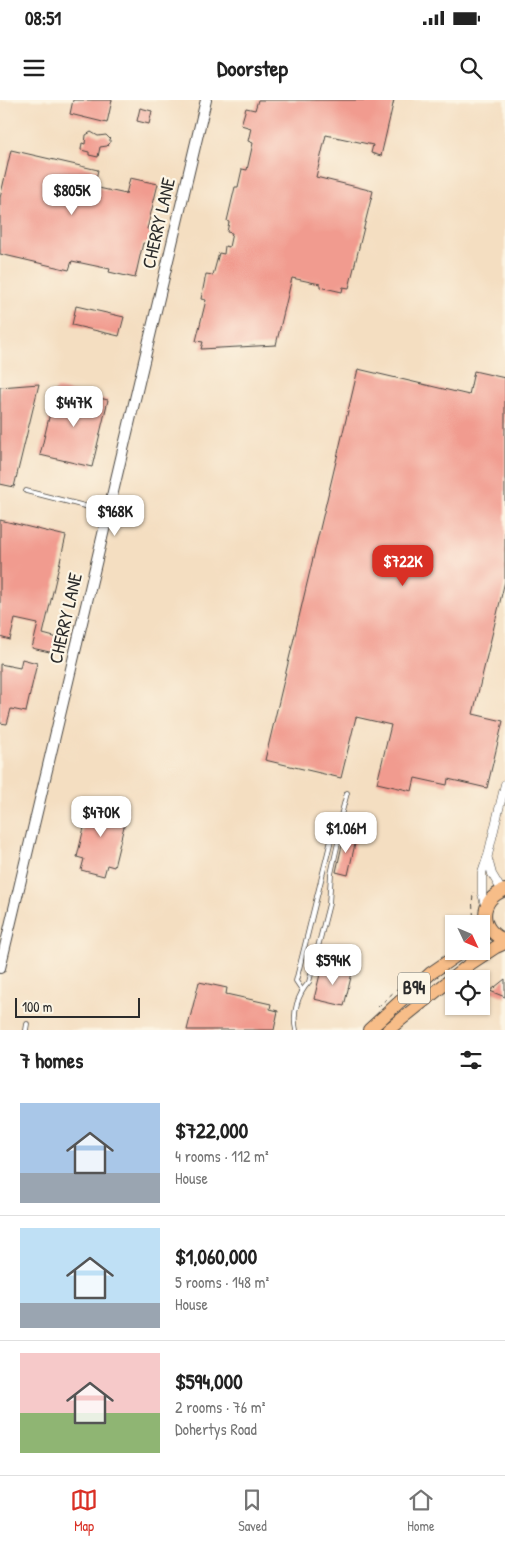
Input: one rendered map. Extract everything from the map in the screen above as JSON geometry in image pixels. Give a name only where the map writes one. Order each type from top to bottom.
[{"type":"main road","points":[[484,915],[489,900],[504,891]]},
{"type":"main road","points":[[490,932],[505,942]]},
{"type":"main road","name":"B94","points":[[388,1030],[470,964],[505,942]]},
{"type":"main road","name":"B94","points":[[369,1030],[431,973],[450,960]]},
{"type":"street","name":"CHERRY LANE","points":[[0,968],[206,100]]},
{"type":"street","points":[[486,908],[482,894],[482,873],[505,784]]},
{"type":"street","points":[[488,855],[492,874],[504,891]]},
{"type":"lane","points":[[26,491],[108,512]]},
{"type":"lane","points":[[302,990],[296,981],[334,828],[340,819],[347,793]]},
{"type":"lane","points":[[296,1030],[294,1022],[295,1011],[302,990],[309,982],[328,904],[331,874],[341,829],[340,819]]},
{"type":"lane","points":[[26,1030],[27,1024]]},
{"type":"path","points":[[474,915],[472,897],[475,890]]},
{"type":"building","points":[[73,100],[112,100],[107,123],[70,114]]},
{"type":"building","points":[[258,100],[394,100],[381,156],[371,153],[373,145],[326,135],[316,177],[373,191],[349,288],[343,287],[342,292],[320,287],[320,284],[292,278],[276,345],[201,349],[203,342],[196,341],[206,300],[201,299],[206,274],[213,275],[219,253],[224,254],[225,246],[229,247],[232,233],[227,232],[229,222],[227,221],[235,187],[238,187],[242,169],[247,170],[253,143],[248,141],[251,128],[241,125],[246,108],[255,110]]},
{"type":"building","points":[[140,108],[152,111],[149,124],[137,121]]},
{"type":"building","points":[[91,132],[98,136],[106,135],[110,139],[110,143],[107,146],[100,147],[98,157],[89,155],[89,152],[81,150],[82,143],[85,144],[86,135]]},
{"type":"building","points":[[11,150],[98,170],[94,187],[126,194],[130,178],[158,184],[147,229],[154,231],[151,244],[143,243],[135,278],[109,272],[110,269],[72,261],[69,270],[0,254],[0,198]]},
{"type":"building","points":[[76,306],[124,317],[119,336],[72,325]]},
{"type":"building","points":[[358,369],[469,395],[474,371],[505,378],[505,581],[473,714],[503,721],[487,788],[448,779],[447,785],[415,778],[412,791],[377,783],[391,725],[356,717],[341,778],[265,760]]},
{"type":"building","points":[[39,384],[14,487],[0,484],[0,387]]},
{"type":"building","points":[[56,388],[108,400],[92,467],[40,455]]},
{"type":"building","points":[[0,520],[66,536],[43,634],[58,638],[54,653],[32,648],[38,624],[15,619],[10,640],[0,637]]},
{"type":"building","points":[[22,659],[37,663],[26,712],[11,709],[7,724],[0,723],[0,664],[20,668]]},
{"type":"building","points":[[90,802],[128,810],[114,867],[107,865],[104,876],[81,870],[84,859],[77,857]]},
{"type":"building","points":[[345,832],[357,835],[348,875],[336,872]]},
{"type":"building","points":[[322,966],[352,973],[344,1006],[314,999]]},
{"type":"building","points":[[505,979],[505,997],[490,991]]},
{"type":"building","points":[[199,982],[227,988],[226,994],[271,1004],[270,1009],[278,1011],[274,1030],[187,1030]]}]
